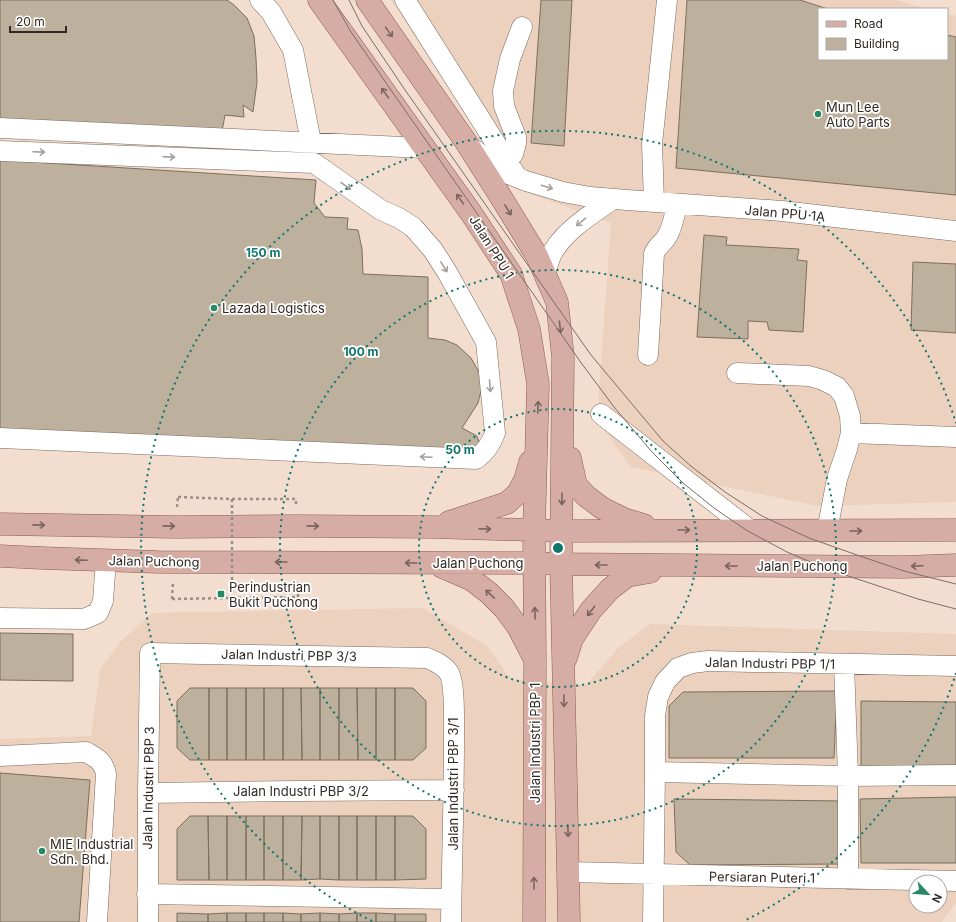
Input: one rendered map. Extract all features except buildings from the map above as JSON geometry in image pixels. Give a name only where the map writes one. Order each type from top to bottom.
[{"type":"main road","name":"Jalan PPU 1","points":[[319,0],[471,213],[512,274],[529,329],[538,384],[534,563]]},
{"type":"main road","points":[[367,0],[466,142],[538,256],[557,302],[563,356],[561,564],[569,922]]},
{"type":"main road","points":[[563,426],[576,486],[602,508],[624,519],[663,530]]},
{"type":"main road","points":[[433,527],[507,503],[518,493],[525,480],[537,438]]},
{"type":"main road","points":[[0,524],[433,527],[561,531],[956,530]]},
{"type":"main road","name":"Jalan Puchong","points":[[0,556],[166,562],[534,563],[904,567],[956,565]]},
{"type":"main road","points":[[434,563],[472,580],[490,593],[504,608],[518,627],[535,661]]},
{"type":"main road","name":"Jalan Industri PBP 1","points":[[534,563],[534,922]]},
{"type":"main road","points":[[563,667],[572,639],[591,610],[610,589],[627,576],[685,565]]},
{"type":"street","points":[[260,0],[271,12],[293,50],[311,142]]},
{"type":"street","points":[[405,0],[512,169]]},
{"type":"street","points":[[654,202],[652,144],[667,0]]},
{"type":"street","points":[[512,169],[516,137],[504,106],[503,91],[510,59],[522,27]]},
{"type":"street","points":[[0,128],[424,148]]},
{"type":"street","name":"Jalan PPU 1A","points":[[466,142],[496,169],[512,169],[563,192],[590,197],[782,211],[956,231]]},
{"type":"street","points":[[0,151],[314,163],[381,210],[399,218],[413,227],[433,250],[486,342],[495,432],[492,442],[484,453],[476,459],[0,438]]},
{"type":"street","points":[[545,272],[554,250],[568,232],[613,199]]},
{"type":"street","points":[[648,355],[654,254],[656,248],[666,239],[669,233],[677,204]]},
{"type":"street","points":[[737,372],[809,376],[823,380],[837,387],[844,396],[850,416],[851,433],[837,479],[827,531]]},
{"type":"street","points":[[601,414],[750,530]]},
{"type":"street","points":[[851,433],[956,437]]},
{"type":"street","points":[[0,618],[84,619],[98,613],[103,601],[106,560]]},
{"type":"street","name":"Jalan Industri PBP 3/3","points":[[150,653],[427,658]]},
{"type":"street","name":"Jalan Industri PBP 3","points":[[148,922],[150,653]]},
{"type":"street","name":"Jalan Industri PBP 3/1","points":[[427,658],[442,665],[450,674],[453,689],[454,790],[451,922]]},
{"type":"street","name":"Jalan Industri PBP 1/1","points":[[653,922],[655,716],[658,697],[665,682],[678,668],[692,662],[708,661],[956,666]]},
{"type":"street","points":[[844,664],[848,776],[848,879]]},
{"type":"street","points":[[0,756],[86,752],[104,765],[106,774],[97,922]]},
{"type":"street","points":[[655,772],[848,776],[956,775]]},
{"type":"street","name":"Jalan Industri PBP 3/2","points":[[148,793],[305,790],[454,790]]},
{"type":"street","name":"Persiaran Puteri 1","points":[[568,872],[956,881]]},
{"type":"street","points":[[148,894],[451,899]]},
{"type":"path","points":[[178,497],[296,499]]},
{"type":"path","points":[[232,499],[232,598]]},
{"type":"path","points":[[172,599],[298,598]]},
{"type":"shaded area","points":[[391,0],[895,0],[925,8],[818,8],[818,60],[948,60],[948,14],[956,16],[956,502],[818,506],[631,467],[597,420],[611,223],[514,188]]},
{"type":"shaded area","points":[[423,608],[487,646],[511,679],[586,685],[618,648],[650,624],[956,634],[956,903],[948,914],[948,874],[908,874],[908,914],[948,914],[942,922],[0,922],[0,739],[91,736],[100,669],[121,641],[152,613]]},
{"type":"tram line","points":[[333,0],[351,32],[582,364],[614,407],[652,452],[683,483],[714,508],[746,530],[787,552],[830,570],[918,599],[956,609]]},
{"type":"tram line","points":[[349,0],[362,26],[403,87],[591,355],[663,441],[692,467],[725,492],[762,516],[809,538],[857,555],[904,571],[956,584]]},
{"type":"place","name":"Mun Lee Auto Parts","points":[[818,114]]},
{"type":"place","name":"Lazada Logistics","points":[[214,308]]},
{"type":"place","name":"Perindustrian Bukit Puchong","points":[[221,594]]},
{"type":"place","name":"MIE Industrial Sdn. Bhd.","points":[[42,851]]}]
